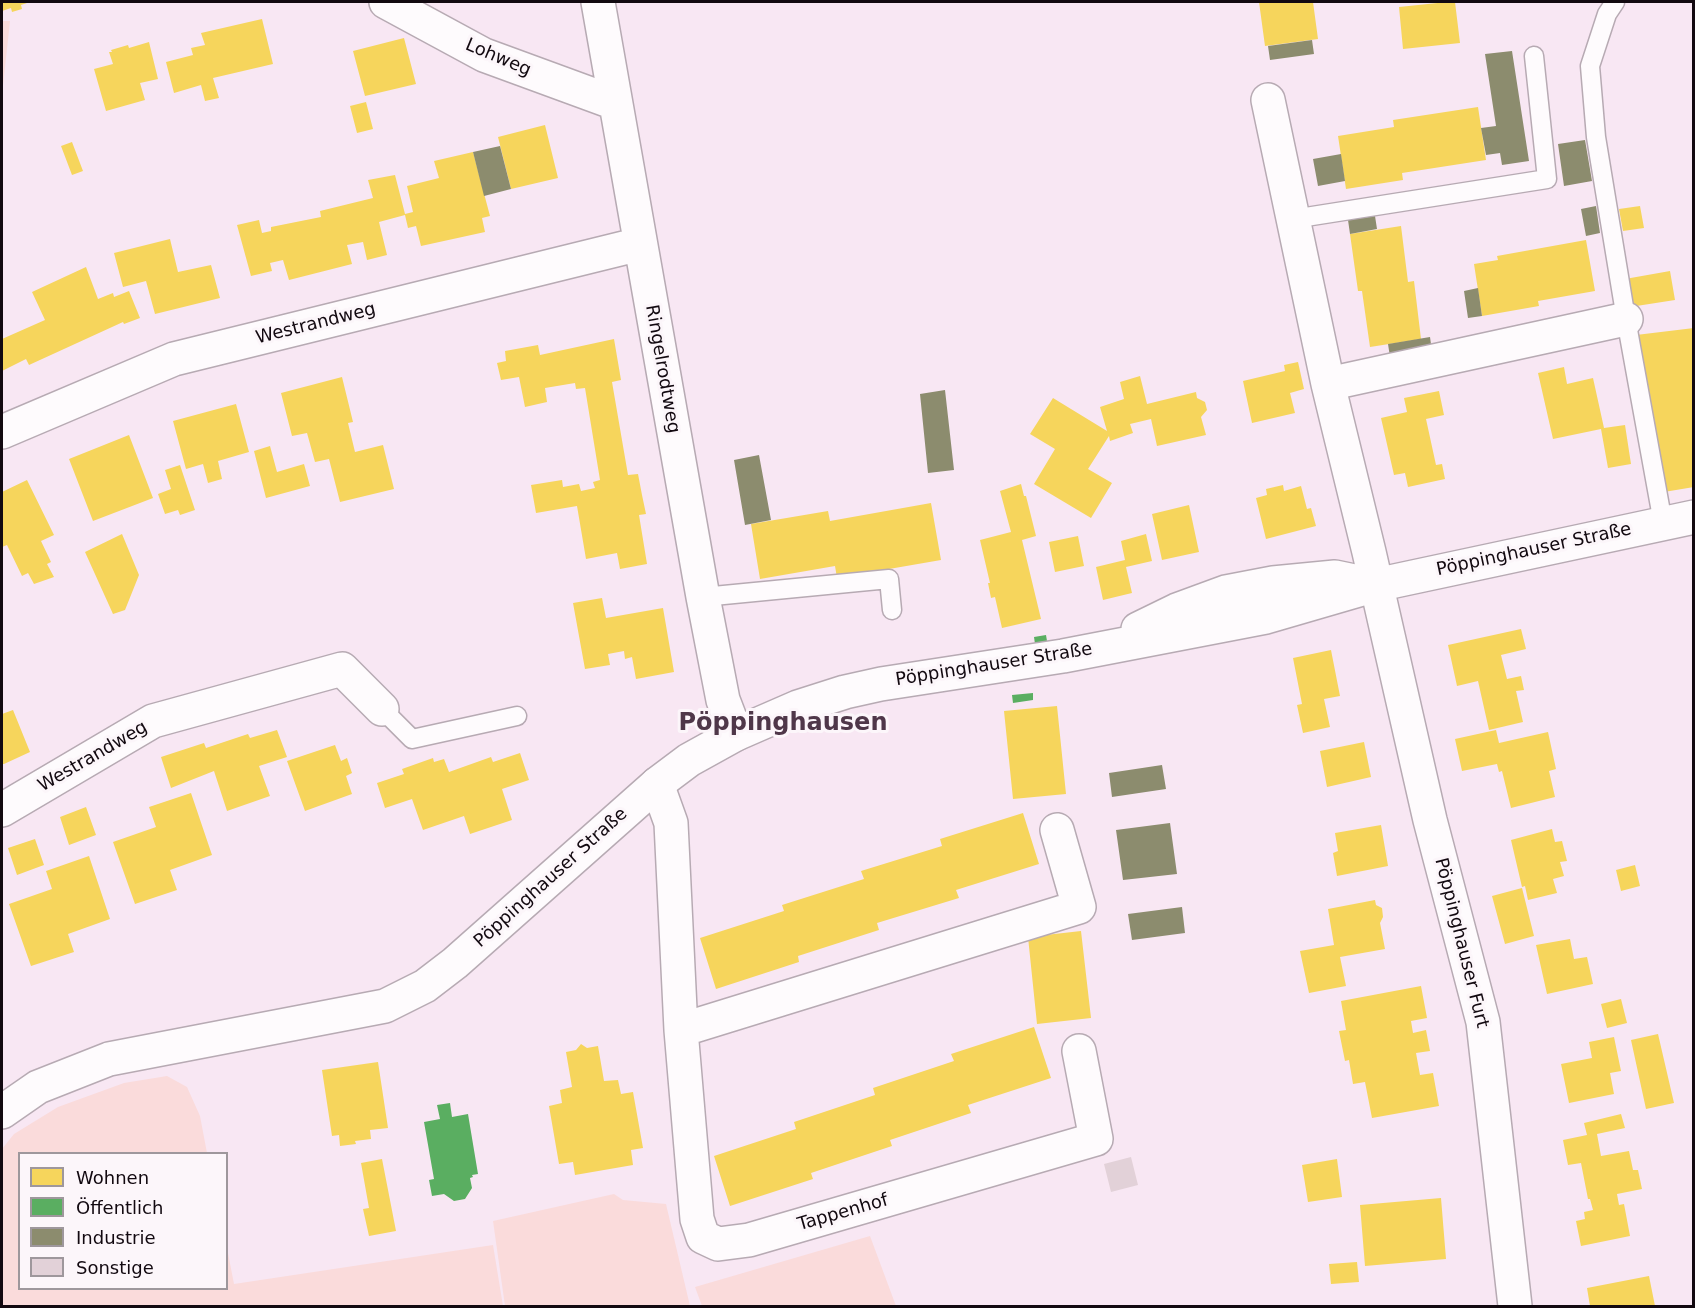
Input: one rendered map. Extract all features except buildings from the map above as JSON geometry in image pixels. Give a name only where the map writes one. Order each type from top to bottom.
[{"type":"street","name":"Lohweg","points":[[386,2],[484,55],[615,103]]},
{"type":"street","name":"Ringelrodtweg","points":[[598,2],[703,597],[723,700],[736,734]]},
{"type":"street","points":[[1268,100],[1328,384],[1376,585]]},
{"type":"street","name":"Westrandweg","points":[[2,432],[174,359],[640,244]]},
{"type":"street","points":[[1328,384],[1626,319]]},
{"type":"street","name":"Pöppinghauser Straße","points":[[2,1112],[38,1087],[109,1059],[385,1006],[424,986],[455,963],[657,784],[689,760],[736,734],[798,707],[845,692],[881,684],[1063,656],[1266,617],[1376,585],[1678,520]]},
{"type":"street","name":"Pöppinghauser Furt","points":[[1376,585],[1430,820],[1483,1022],[1515,1306]]},
{"type":"street","name":"Westrandweg","points":[[2,810],[153,721],[342,669],[382,709]]},
{"type":"street","name":"Tappenhof","points":[[657,784],[671,823],[681,1030],[697,1219],[704,1237],[718,1244],[749,1240],[1096,1139],[1079,1051]]},
{"type":"street","points":[[681,1030],[1080,907],[1057,830]]},
{"type":"lane","points":[[1615,2],[1607,14],[1590,66],[1596,137],[1626,319],[1678,520]]},
{"type":"lane","points":[[1293,219],[1547,179],[1534,56]]},
{"type":"lane","points":[[703,597],[889,579],[892,610]]},
{"type":"lane","points":[[382,709],[412,739],[517,716]]},
{"type":"shaded area","points":[[2,21],[10,21],[2,95]]},
{"type":"shaded area","points":[[167,1076],[187,1087],[200,1116],[207,1152],[18,1152],[18,1290],[228,1290],[228,1253],[234,1284],[493,1245],[503,1306],[2,1306],[2,1149],[14,1134],[58,1107],[124,1083]]},
{"type":"shaded area","points":[[614,1194],[623,1200],[666,1204],[690,1306],[505,1306],[493,1221]]},
{"type":"shaded area","points":[[870,1236],[896,1306],[702,1306],[695,1287]]},
{"type":"district","name":"Pöppinghausen","points":[[783,724]]}]
